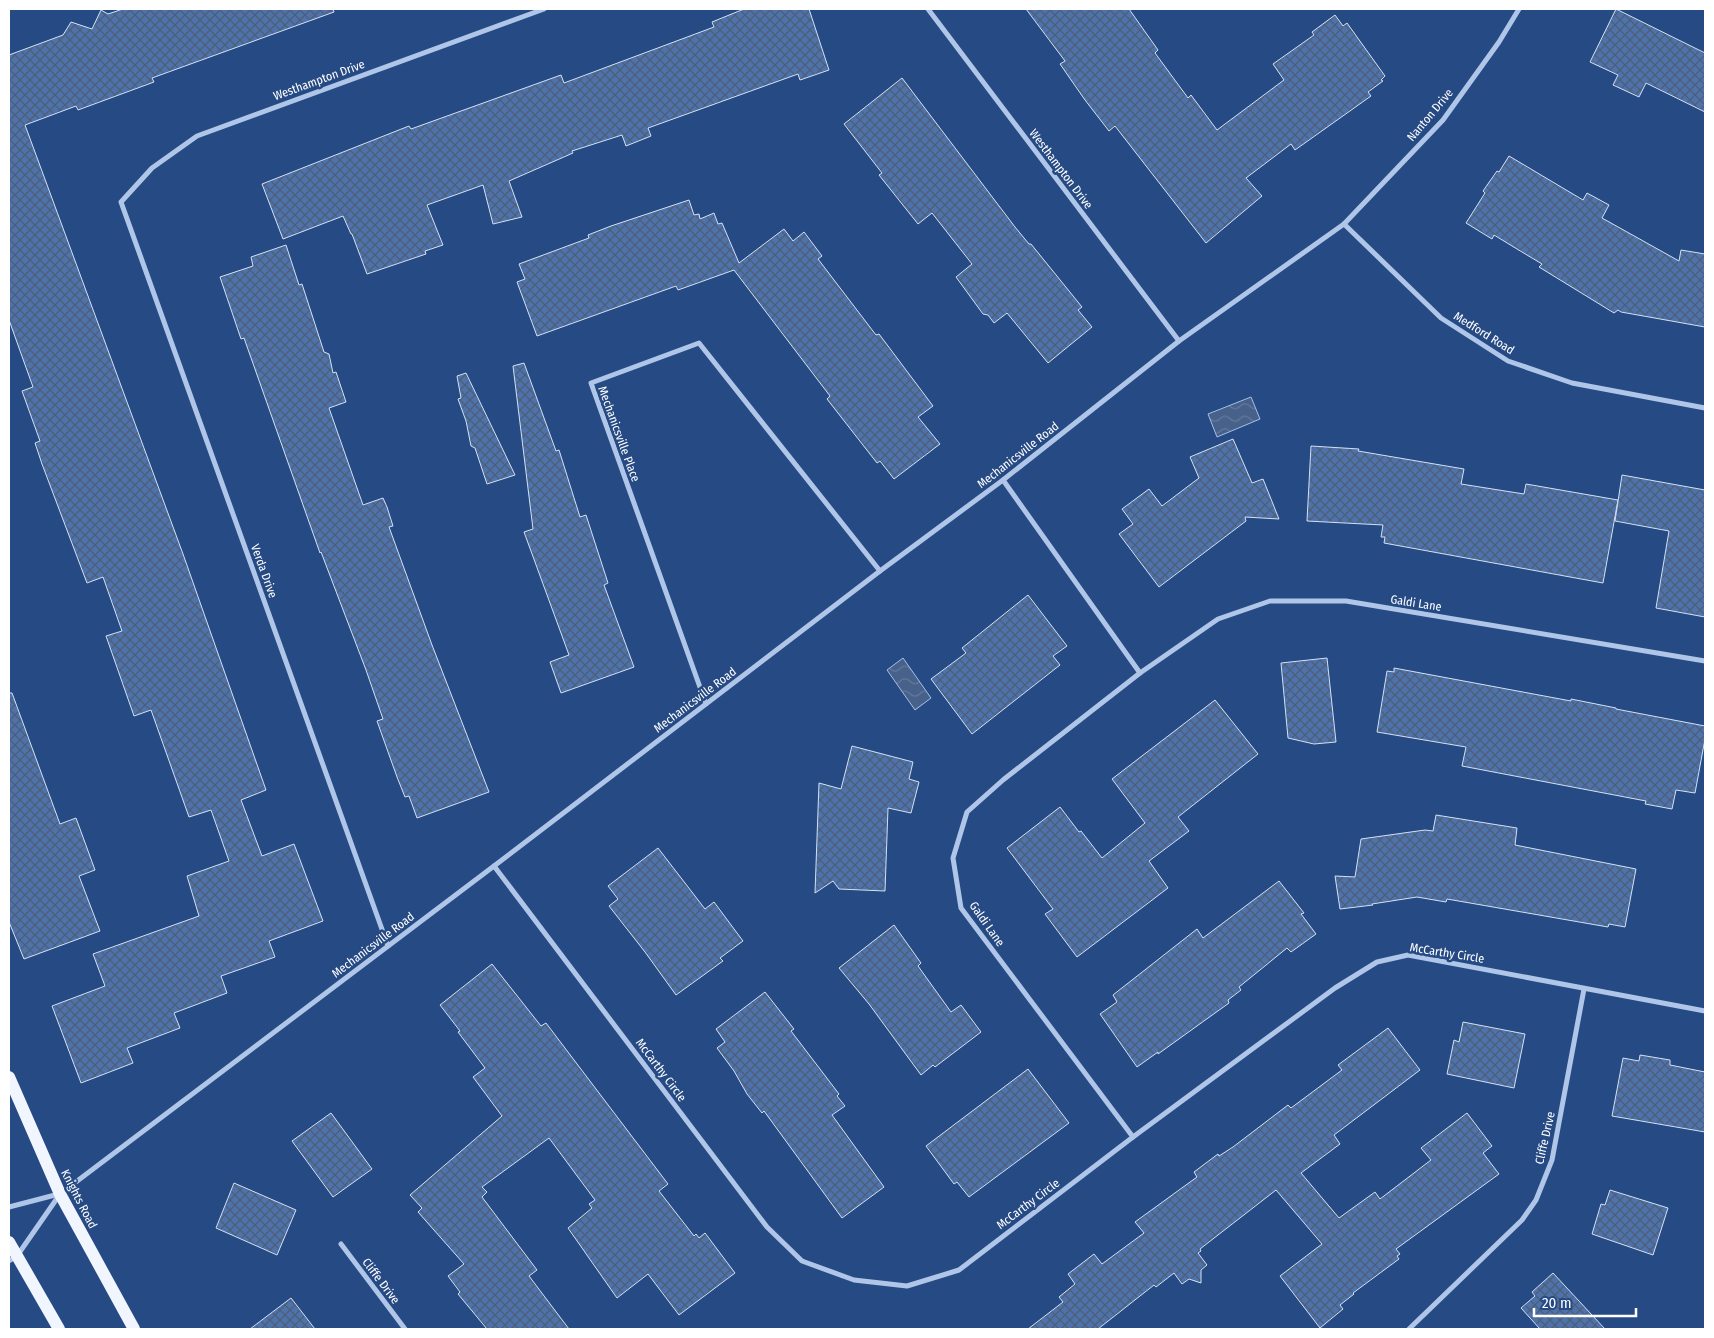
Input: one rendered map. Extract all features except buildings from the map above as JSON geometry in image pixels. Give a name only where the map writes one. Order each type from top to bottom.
[{"type":"main road","name":"Knights Road","points":[[9,1077],[60,1194],[134,1329]]},
{"type":"main road","points":[[9,1242],[13,1258],[59,1329]]},
{"type":"street","name":"Westhampton Drive","points":[[121,202],[152,168],[196,136],[544,9]]},
{"type":"street","name":"Westhampton Drive","points":[[928,9],[1179,342]]},
{"type":"street","name":"Nanton Drive","points":[[1344,224],[1443,120],[1499,42],[1519,9]]},
{"type":"street","name":"Verda Drive","points":[[121,202],[388,946]]},
{"type":"street","name":"Mechanicsville Road","points":[[60,1194],[1002,480],[1179,342],[1344,224]]},
{"type":"street","name":"Medford Road","points":[[1344,224],[1441,318],[1508,361],[1572,383],[1705,408]]},
{"type":"street","name":"Mechanicsville Place","points":[[706,704],[591,383],[699,344],[880,571]]},
{"type":"street","points":[[1002,480],[1140,673]]},
{"type":"street","name":"Galdi Lane","points":[[1133,1137],[961,908],[954,858],[968,812],[1003,780],[1140,673],[1218,618],[1270,601],[1346,601],[1705,661]]},
{"type":"street","name":"McCarthy Circle","points":[[494,866],[767,1227],[802,1261],[854,1280],[906,1286],[959,1270],[1133,1137],[1335,988],[1377,962],[1408,955],[1584,990],[1705,1011]]},
{"type":"street","name":"Cliffe Drive","points":[[1409,1329],[1522,1220],[1536,1200],[1552,1160],[1584,990]]},
{"type":"street","points":[[9,1207],[60,1194]]},
{"type":"street","points":[[13,1258],[60,1194]]},
{"type":"street","name":"Cliffe Drive","points":[[341,1244],[405,1329]]},
{"type":"water","points":[[1251,397],[1260,419],[1217,437],[1208,414]]},
{"type":"water","points":[[903,658],[931,698],[915,710],[887,670]]}]
